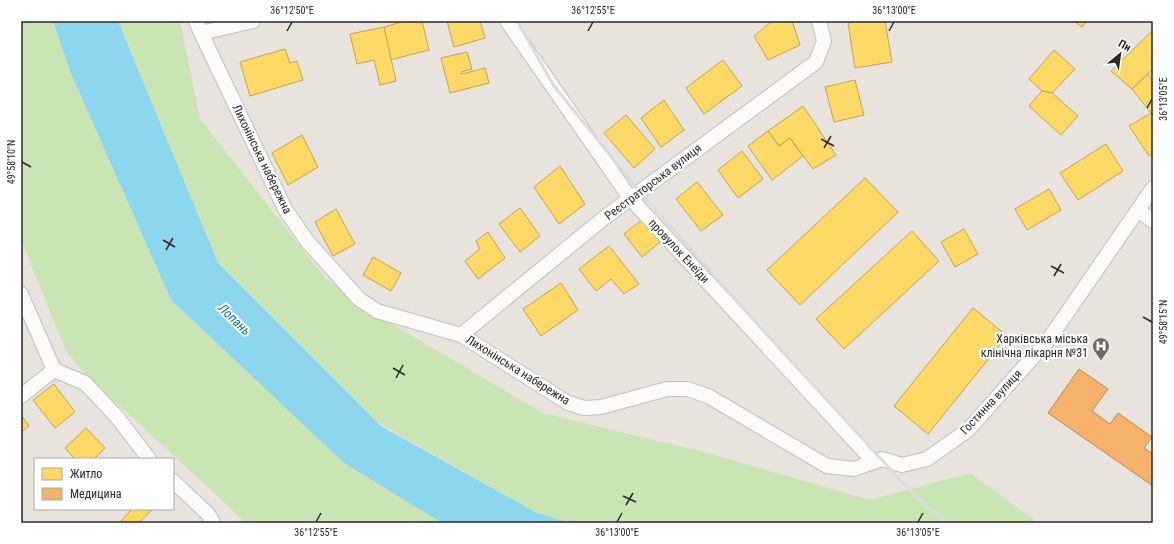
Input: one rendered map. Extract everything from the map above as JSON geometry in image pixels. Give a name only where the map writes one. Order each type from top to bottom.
[{"type":"street","points":[[199,27],[253,21]]},
{"type":"street","name":"провулок Енеїди","points":[[507,21],[630,198],[870,464]]},
{"type":"street","name":"Реєстраторська вулиця","points":[[461,335],[630,198],[816,62],[824,41],[819,21]]},
{"type":"street","name":"Лихонінська набережна","points":[[199,27],[285,209],[307,241],[359,299],[377,311],[461,335],[568,402],[584,408],[601,407],[667,389],[687,389],[708,396],[827,466],[854,469],[870,464]]},
{"type":"street","name":"Гостинна вулиця","points":[[870,464],[882,459],[902,465],[927,459],[968,430],[1049,339],[1153,188]]},
{"type":"street","points":[[1138,210],[1153,221]]},
{"type":"street","points":[[21,294],[54,370],[85,383],[117,417],[149,458]]},
{"type":"street","points":[[21,396],[54,370]]},
{"type":"street","points":[[174,482],[208,514],[213,523]]},
{"type":"green space","points":[[21,21],[54,21],[79,91],[171,300],[344,463],[442,523],[245,523],[87,376],[66,351],[21,240]]},
{"type":"green space","points":[[118,21],[180,21],[200,119],[326,279],[397,327],[543,413],[708,453],[870,500],[970,473],[1038,523],[571,523],[537,513],[378,423],[218,264]]},
{"type":"water","name":"Лопань","points":[[53,21],[118,21],[218,263],[381,426],[537,513],[571,523],[442,523],[344,463],[171,300],[70,71]]},
{"type":"building: Житло","points":[[405,21],[422,21],[429,50],[390,60],[384,27]]},
{"type":"building: Житло","points":[[447,21],[480,21],[485,38],[454,47]]},
{"type":"building: Житло","points":[[772,21],[792,21],[800,45],[768,60],[754,36]]},
{"type":"building: Житло","points":[[858,21],[885,21],[892,62],[855,68],[848,23]]},
{"type":"building: Житло","points":[[1074,21],[1087,21],[1082,27]]},
{"type":"building: Житло","points":[[384,27],[396,81],[380,85],[374,60],[357,64],[350,34]]},
{"type":"building: Житло","points":[[1153,30],[1153,69],[1132,89],[1111,71]]},
{"type":"building: Житло","points":[[285,49],[290,63],[297,61],[303,80],[250,96],[240,62]]},
{"type":"building: Житло","points":[[1054,50],[1075,69],[1052,93],[1042,91],[1029,79]]},
{"type":"building: Житло","points":[[467,52],[472,69],[461,72],[462,74],[485,68],[489,83],[450,93],[441,58]]},
{"type":"building: Житло","points":[[723,60],[742,86],[704,114],[686,88]]},
{"type":"building: Житло","points":[[1148,74],[1153,81],[1153,153],[1149,156],[1129,126],[1151,113],[1132,89]]},
{"type":"building: Житло","points":[[855,80],[864,115],[834,122],[825,87]]},
{"type":"building: Житло","points":[[1042,91],[1052,93],[1078,116],[1061,135],[1029,106]]},
{"type":"building: Житло","points":[[664,100],[684,130],[661,147],[641,118]]},
{"type":"building: Житло","points":[[803,106],[836,155],[813,169],[790,138],[779,146],[768,131]]},
{"type":"building: Житло","points":[[626,115],[655,149],[634,168],[604,133]]},
{"type":"building: Житло","points":[[768,131],[779,146],[790,138],[803,156],[772,180],[748,146]]},
{"type":"building: Житло","points":[[302,135],[318,167],[288,185],[272,153]]},
{"type":"building: Житло","points":[[1106,144],[1123,171],[1078,200],[1060,173]]},
{"type":"building: Житло","points":[[742,151],[763,179],[738,198],[718,170]]},
{"type":"building: Житло","points":[[560,166],[585,204],[559,224],[534,187]]},
{"type":"building: Житло","points":[[865,178],[898,212],[800,305],[767,270]]},
{"type":"building: Житло","points":[[697,182],[723,215],[701,231],[676,199]]},
{"type":"building: Житло","points":[[1049,189],[1061,210],[1027,230],[1015,209]]},
{"type":"building: Житло","points":[[520,208],[540,236],[520,252],[499,224]]},
{"type":"building: Житло","points":[[336,209],[355,244],[333,256],[315,222]]},
{"type":"building: Житло","points":[[643,219],[660,242],[642,257],[624,234]]},
{"type":"building: Житло","points":[[964,229],[978,254],[955,267],[941,242]]},
{"type":"building: Житло","points":[[912,231],[939,261],[844,349],[816,319]]},
{"type":"building: Житло","points":[[488,232],[505,258],[478,279],[465,261],[480,249],[476,241]]},
{"type":"building: Житло","points":[[609,246],[639,284],[624,294],[611,279],[596,291],[579,269]]},
{"type":"building: Житло","points":[[373,257],[401,273],[391,291],[363,275]]},
{"type":"building: Житло","points":[[561,283],[578,310],[541,336],[523,309]]},
{"type":"building: Житло","points":[[973,308],[1007,336],[928,434],[894,406]]},
{"type":"building: Житло","points":[[54,384],[75,412],[55,428],[33,400]]},
{"type":"building: Житло","points":[[21,415],[29,426],[21,432]]},
{"type":"building: Житло","points":[[86,428],[105,448],[95,458],[74,458],[65,448]]},
{"type":"building: Житло","points":[[129,510],[152,510],[138,523],[123,523],[121,521],[130,511]]},
{"type":"building: Медицина","points":[[1079,369],[1108,389],[1092,411],[1110,424],[1118,413],[1152,437],[1144,448],[1153,454],[1153,486],[1048,413]]},
{"type":"railway","points":[[517,21],[554,86],[639,191],[770,338],[904,484],[928,508],[947,523]]},
{"type":"place","name":"Харківська міська клінічна лікарня №31","points":[[1101,361]]}]
